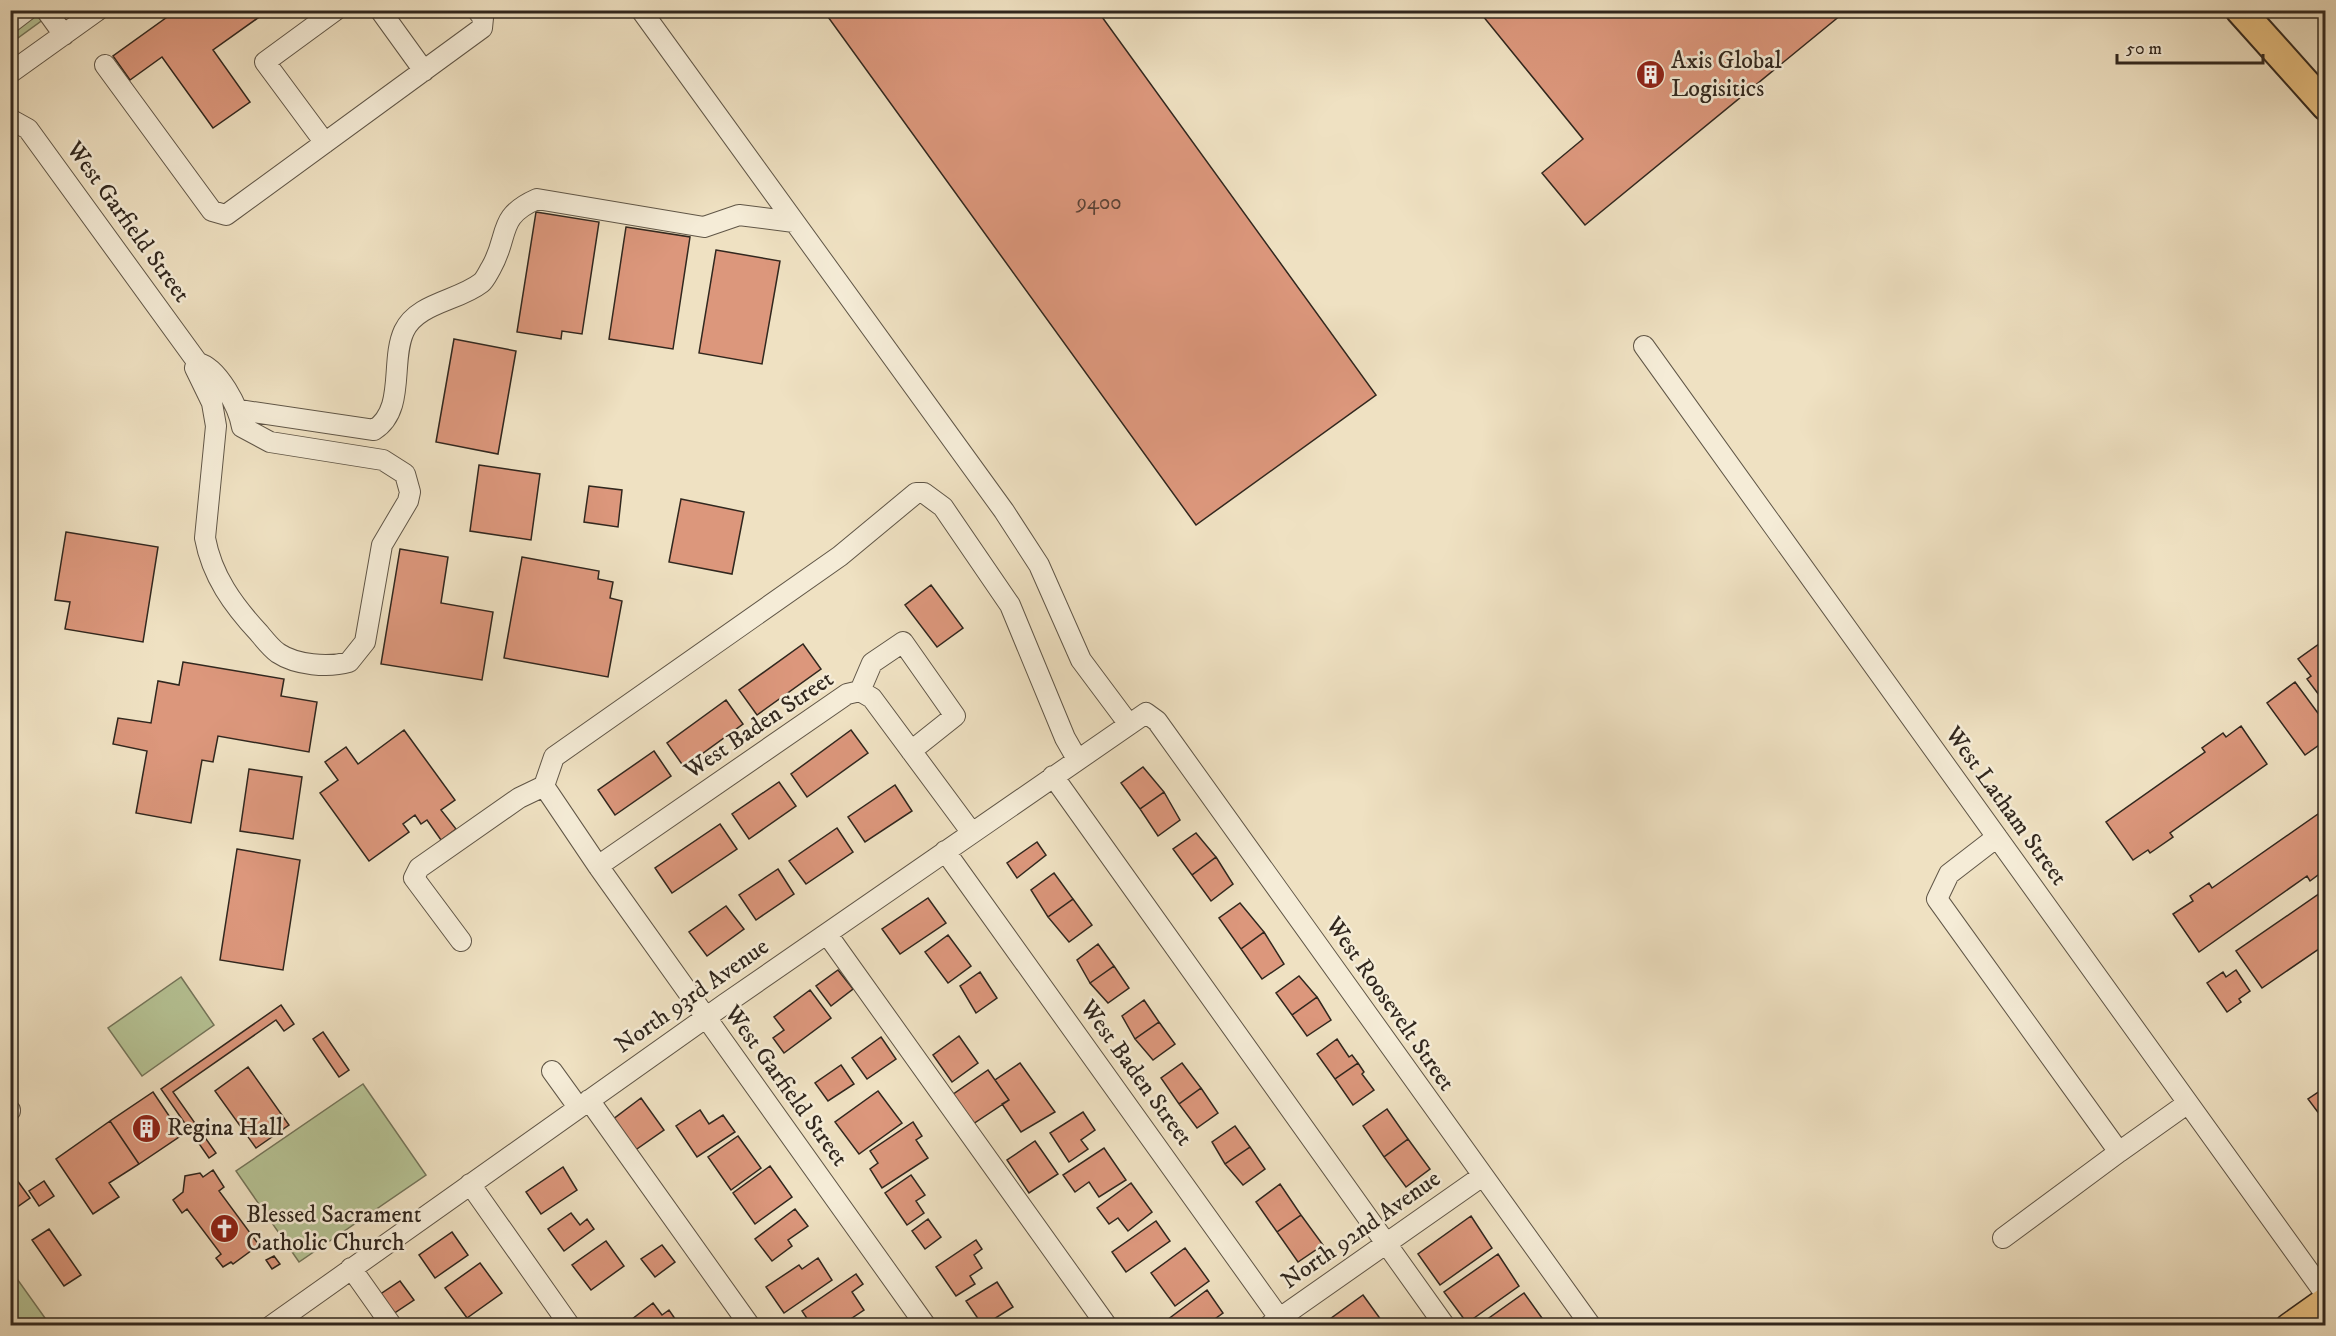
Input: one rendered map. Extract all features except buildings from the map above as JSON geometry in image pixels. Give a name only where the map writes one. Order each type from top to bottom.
[{"type":"highway","points":[[2240,10],[2325,106]]},
{"type":"main road","points":[[2288,1326],[2325,1297]]},
{"type":"street","points":[[10,23],[27,10]]},
{"type":"street","points":[[46,10],[64,35]]},
{"type":"street","points":[[10,73],[98,10]]},
{"type":"street","points":[[325,143],[265,62],[336,10]]},
{"type":"street","points":[[380,10],[424,71]]},
{"type":"street","points":[[105,65],[212,211],[226,215],[482,28],[483,18],[477,10]]},
{"type":"street","points":[[641,10],[1004,511],[1039,566],[1081,660],[1128,723]]},
{"type":"street","name":"West Garfield Street","points":[[10,119],[28,129],[198,363]]},
{"type":"street","points":[[239,410],[374,430],[385,423],[392,407],[404,332],[417,314],[482,282],[495,260],[508,219],[522,206],[537,199],[704,227],[739,215],[794,222]]},
{"type":"street","name":"West Latham Street","points":[[1644,346],[2325,1297]]},
{"type":"street","points":[[198,363],[204,364],[225,388],[239,410],[242,427],[270,442],[383,460],[405,474],[410,492],[408,501],[382,545],[365,642],[349,662],[326,666],[293,659],[277,652],[237,609],[225,592],[208,555],[205,538],[216,426],[212,403],[195,368],[198,363]]},
{"type":"street","points":[[461,941],[414,878],[418,868],[519,798],[544,786],[554,757],[840,556],[916,493],[924,493],[943,507],[1010,605],[1065,738],[1077,759]]},
{"type":"street","points":[[860,692],[872,663],[903,642],[955,716],[911,751]]},
{"type":"street","name":"West Baden Street","points":[[598,866],[847,694],[860,692],[872,698],[972,833]]},
{"type":"street","name":"North 93rd Avenue","points":[[271,1326],[705,1017],[1128,723],[1146,713]]},
{"type":"street","name":"West Roosevelt Street","points":[[1146,713],[1157,721],[1481,1177],[1591,1326]]},
{"type":"street","points":[[1053,776],[1445,1326]]},
{"type":"street","name":"West Garfield Street","points":[[544,786],[598,866],[926,1326]]},
{"type":"street","points":[[1996,837],[1949,874],[1937,899],[2119,1152]]},
{"type":"street","name":"West Baden Street","points":[[945,851],[1278,1323]]},
{"type":"street","points":[[826,933],[1107,1326]]},
{"type":"street","points":[[552,1071],[584,1103],[750,1326]]},
{"type":"street","points":[[2003,1238],[2188,1103]]},
{"type":"street","name":"North 92nd Avenue","points":[[1278,1323],[1386,1243],[1481,1177]]},
{"type":"street","points":[[470,1184],[570,1326]]},
{"type":"street","points":[[351,1268],[392,1326]]},
{"type":"green space","points":[[11,11],[55,11],[11,43]]},
{"type":"green space","points":[[181,977],[214,1025],[142,1076],[108,1028]]},
{"type":"green space","points":[[363,1084],[426,1175],[299,1262],[236,1171]]},
{"type":"green space","points":[[10,1269],[50,1325],[11,1325]]},
{"type":"place","name":"Axis Global Logisitics","points":[[1650,75]]},
{"type":"place","name":"Regina Hall","points":[[146,1128]]},
{"type":"place","name":"Blessed Sacrament Catholic Church","points":[[225,1229]]}]
